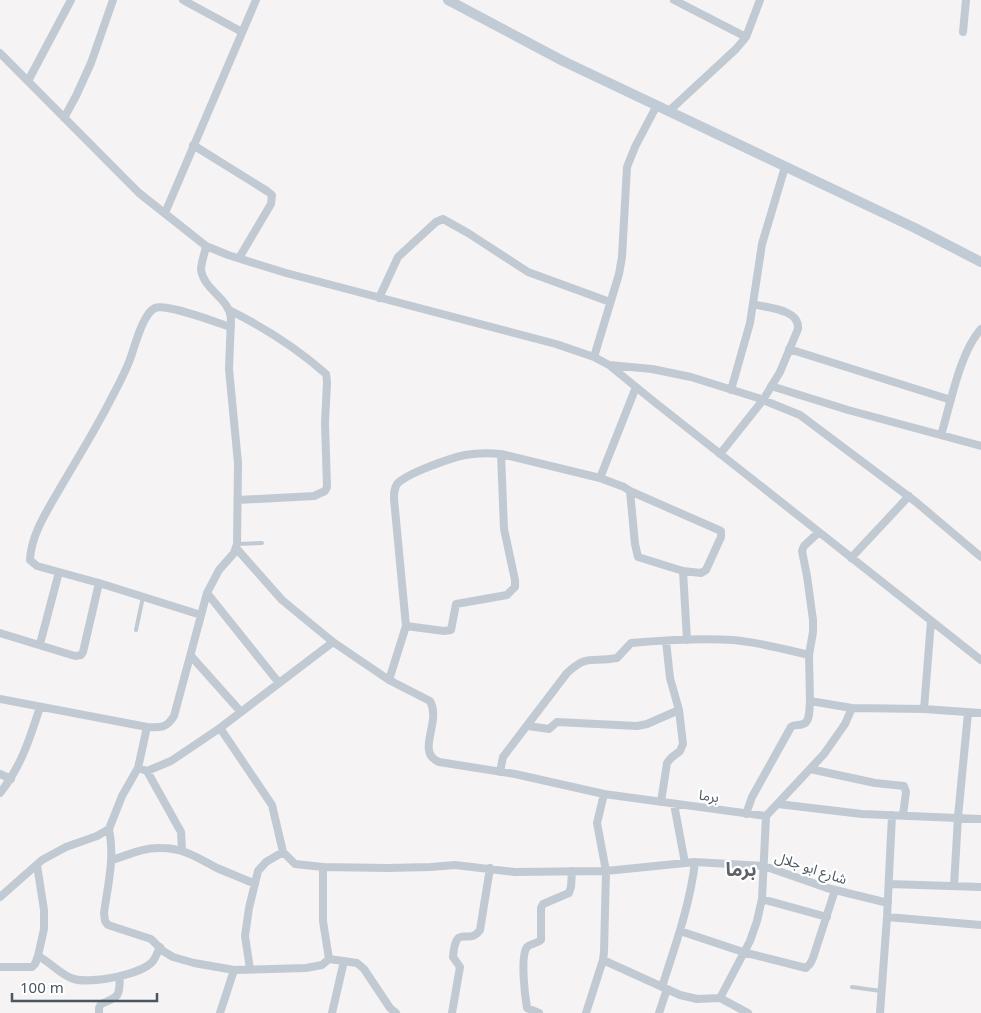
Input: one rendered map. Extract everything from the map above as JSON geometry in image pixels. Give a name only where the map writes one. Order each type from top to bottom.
[{"type":"main road","points":[[448,0],[563,61],[915,228],[981,262]]},
{"type":"street","points":[[28,81],[71,0]]},
{"type":"street","points":[[64,118],[91,63],[113,0]]},
{"type":"street","points":[[183,0],[242,32]]},
{"type":"street","points":[[164,213],[256,0]]},
{"type":"street","points":[[674,0],[746,37]]},
{"type":"street","points":[[669,111],[721,65],[746,37],[760,0]]},
{"type":"street","points":[[964,32],[966,0]]},
{"type":"street","points":[[0,53],[139,193],[206,246],[239,258],[379,298],[556,344],[594,357],[609,365],[981,660]]},
{"type":"street","points":[[594,357],[619,274],[622,257],[627,167],[635,147],[657,105]]},
{"type":"street","points":[[193,145],[272,195],[271,204],[239,258]]},
{"type":"street","points":[[731,390],[750,323],[762,244],[785,167]]},
{"type":"street","points":[[379,298],[398,257],[436,222],[443,219],[528,272],[610,302]]},
{"type":"street","points":[[206,246],[202,265],[203,275],[210,288],[231,311],[298,353],[326,374],[328,382],[325,422],[327,487],[325,491],[314,496],[238,500]]},
{"type":"street","points":[[720,454],[763,400],[780,372],[798,329],[796,318],[789,313],[753,304]]},
{"type":"street","points":[[201,615],[37,566],[30,560],[30,552],[36,533],[112,398],[128,364],[147,315],[151,310],[157,307],[172,308],[231,328]]},
{"type":"street","points":[[0,699],[147,728],[165,727],[171,723],[177,708],[207,593],[213,580],[234,553],[236,546],[238,463],[229,369],[231,311]]},
{"type":"street","points":[[941,435],[964,358],[981,328]]},
{"type":"street","points":[[790,350],[951,400]]},
{"type":"street","points":[[609,365],[652,369],[691,377],[763,400],[800,415],[908,496],[981,557]]},
{"type":"street","points":[[771,386],[981,446]]},
{"type":"street","points":[[600,478],[636,388]]},
{"type":"street","points":[[236,546],[282,600],[333,642],[388,680],[406,626],[394,499],[396,486],[399,482],[426,468],[465,455],[484,453],[501,454],[600,478],[717,528],[721,532],[721,537],[706,570],[701,573],[683,571],[638,557],[630,491]]},
{"type":"street","points":[[406,626],[448,631],[452,627],[456,604],[507,595],[515,588],[504,529],[501,454]]},
{"type":"street","points":[[851,558],[908,496]]},
{"type":"street","points":[[746,814],[752,797],[791,726],[802,724],[808,718],[810,701],[809,655],[813,620],[802,551],[804,546],[819,532]]},
{"type":"street","points":[[683,571],[687,640]]},
{"type":"street","points":[[40,644],[59,572]]},
{"type":"street","points":[[0,633],[75,656],[81,655],[99,583]]},
{"type":"street","points":[[207,593],[279,684]]},
{"type":"street","points":[[924,709],[931,621]]},
{"type":"street","points":[[500,772],[503,757],[567,673],[581,662],[617,658],[631,643],[733,640],[768,645],[809,655]]},
{"type":"street","points":[[661,802],[667,763],[683,746],[680,710],[670,678],[666,641]]},
{"type":"street","points":[[138,768],[147,771],[172,761],[220,728],[333,642]]},
{"type":"street","points":[[191,656],[241,712]]},
{"type":"street","name":"برما","points":[[388,680],[427,699],[432,706],[433,714],[428,751],[430,757],[439,762],[500,772],[604,794],[766,816]]},
{"type":"street","points":[[810,701],[852,708],[924,709],[981,713]]},
{"type":"street","points":[[0,793],[11,779],[26,752],[40,707]]},
{"type":"street","points":[[720,998],[750,941],[762,899],[766,816],[824,754],[845,724],[852,708]]},
{"type":"street","points":[[528,726],[549,729],[557,722],[637,726],[647,724],[680,710]]},
{"type":"street","points":[[954,886],[958,817],[968,713]]},
{"type":"street","points":[[147,728],[138,768],[122,796],[110,829],[113,846],[104,912],[105,921],[115,928],[151,939],[167,954],[187,961],[234,970],[306,968],[322,965],[329,959],[357,963],[364,969],[390,1008],[396,1013]]},
{"type":"street","points":[[220,728],[242,764],[272,805],[283,852],[262,866],[254,884],[245,936],[250,969]]},
{"type":"street","points":[[810,769],[904,786],[906,792],[904,815]]},
{"type":"street","points":[[147,771],[181,832],[182,850]]},
{"type":"street","points":[[0,774],[11,779]]},
{"type":"street","points":[[586,1013],[603,960],[606,871],[596,823],[604,794]]},
{"type":"street","points":[[674,804],[685,863]]},
{"type":"street","points":[[778,804],[862,814],[981,818]]},
{"type":"street","points":[[880,1013],[892,815]]},
{"type":"street","points":[[0,897],[37,865],[66,847],[97,836],[110,829]]},
{"type":"street","points":[[112,860],[148,849],[182,850],[192,853],[216,867],[254,884]]},
{"type":"street","name":"شارع ابو جلال","points":[[283,852],[295,864],[323,867],[431,868],[455,865],[515,872],[606,871],[694,862],[764,866],[835,890],[888,903]]},
{"type":"street","points":[[660,1013],[664,988],[691,889],[694,862]]},
{"type":"street","points":[[0,967],[32,967],[38,956],[44,929],[44,910],[37,865]]},
{"type":"street","points":[[323,867],[323,921],[329,959]]},
{"type":"street","points":[[452,1013],[460,967],[453,957],[456,939],[459,936],[474,935],[480,930],[490,868]]},
{"type":"street","points":[[539,1013],[527,1008],[523,984],[524,952],[529,946],[541,940],[541,908],[543,904],[569,893],[572,871]]},
{"type":"street","points":[[889,884],[981,887]]},
{"type":"street","points":[[680,931],[744,952],[804,968],[808,967],[835,890]]},
{"type":"street","points":[[762,899],[827,917]]},
{"type":"street","points":[[887,917],[981,924]]},
{"type":"street","points":[[38,956],[72,978],[89,981],[130,973],[153,961],[160,947]]},
{"type":"street","points":[[603,960],[680,995],[690,998],[720,998],[748,1013]]},
{"type":"street","points":[[332,1013],[344,961]]},
{"type":"street","points":[[220,1013],[234,970]]},
{"type":"street","points":[[99,1013],[101,1004],[116,997],[119,990],[120,976]]},
{"type":"lane","points":[[236,546],[262,542]]},
{"type":"lane","points":[[136,630],[143,597]]},
{"type":"lane","points":[[852,987],[881,992]]},
{"type":"district","name":"برما","points":[[741,869]]}]
